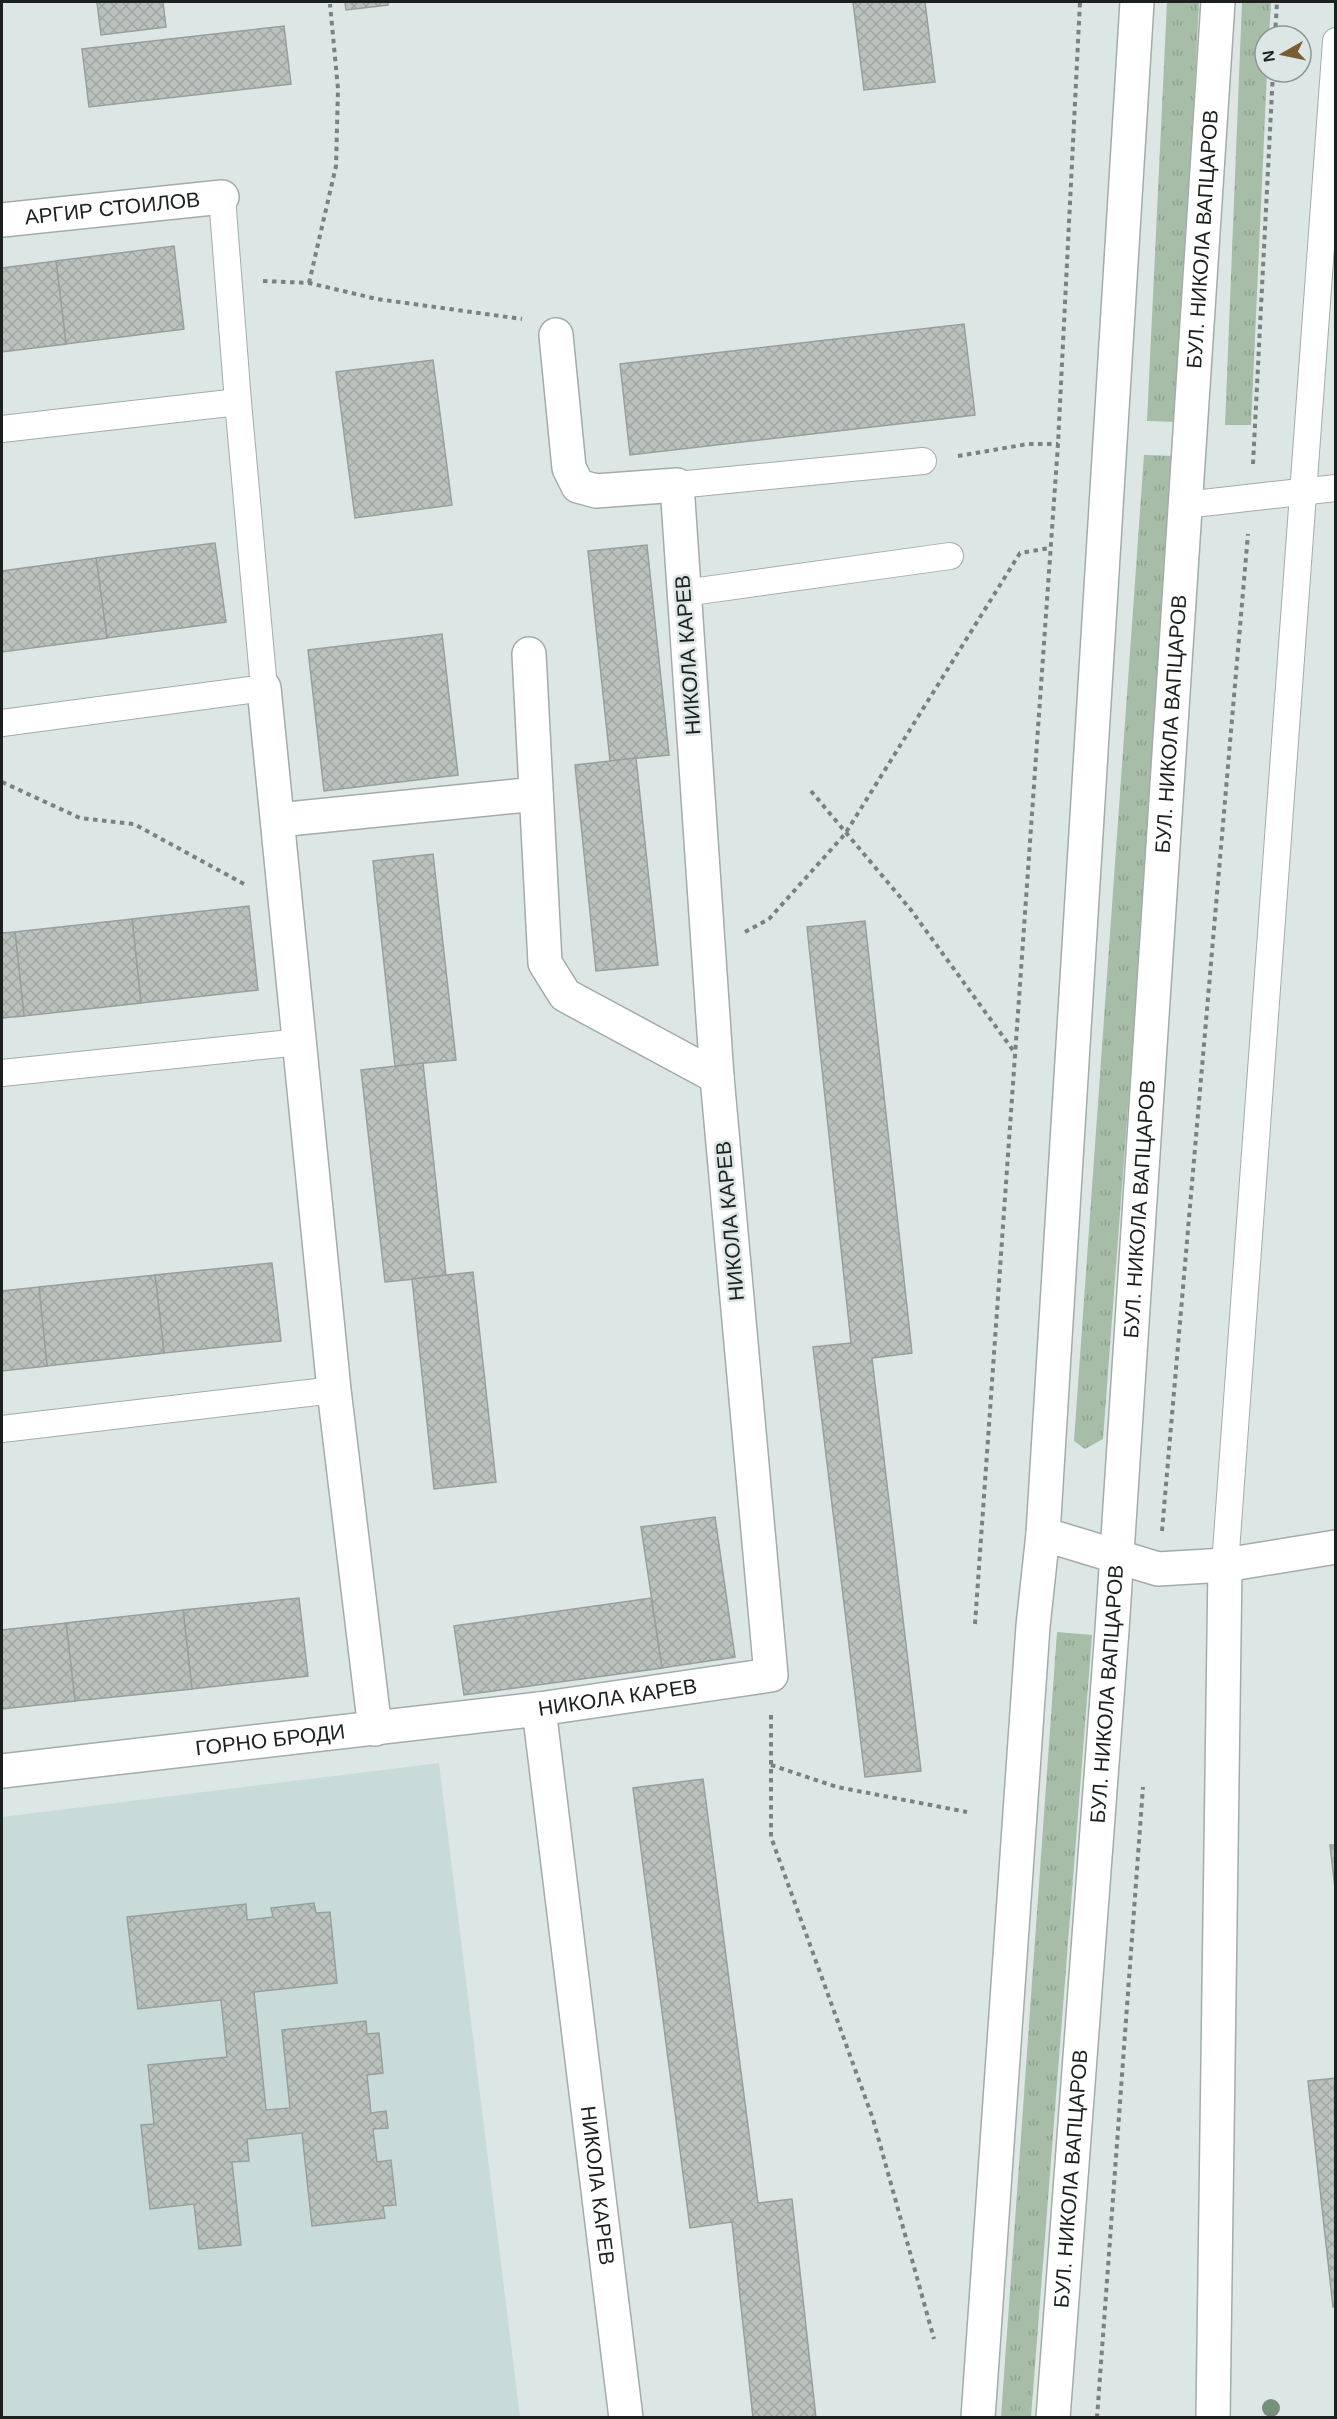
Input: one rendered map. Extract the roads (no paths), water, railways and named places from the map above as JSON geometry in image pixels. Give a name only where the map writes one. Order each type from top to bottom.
[{"type":"street","points":[[978,2418],[1032,1638],[1043,1534],[1137,2]]},
{"type":"street","name":"БУЛ. НИКОЛА ВАПЦАРОВ","points":[[1053,2418],[1117,1556],[1218,2]]},
{"type":"street","name":"АРГИР СТОИЛОВ","points":[[2,220],[222,197]]},
{"type":"street","points":[[556,336],[569,468],[578,486],[596,491],[677,485]]},
{"type":"street","name":"НИКОЛА КАРЕВ","points":[[626,2418],[540,1709],[771,1676],[717,1077],[677,485]]},
{"type":"street","points":[[529,654],[545,963],[565,995],[717,1077]]},
{"type":"street","points":[[264,688],[334,1390],[375,1730]]},
{"type":"street","points":[[278,820],[536,794]]},
{"type":"street","points":[[1043,1534],[1158,1569],[1225,1565],[1335,1547]]},
{"type":"street","points":[[1213,2418],[1225,1565]]},
{"type":"street","name":"ГОРНО БРОДИ","points":[[2,1771],[375,1730],[540,1709]]},
{"type":"lane","points":[[1225,1565],[1335,41]]},
{"type":"lane","points":[[2,723],[264,688],[222,197]]},
{"type":"lane","points":[[2,429],[238,402]]},
{"type":"lane","points":[[677,485],[923,461]]},
{"type":"lane","points":[[1185,505],[1335,488]]},
{"type":"lane","points":[[684,593],[950,556]]},
{"type":"lane","points":[[2,1073],[300,1042]]},
{"type":"lane","points":[[2,1429],[334,1390]]}]
